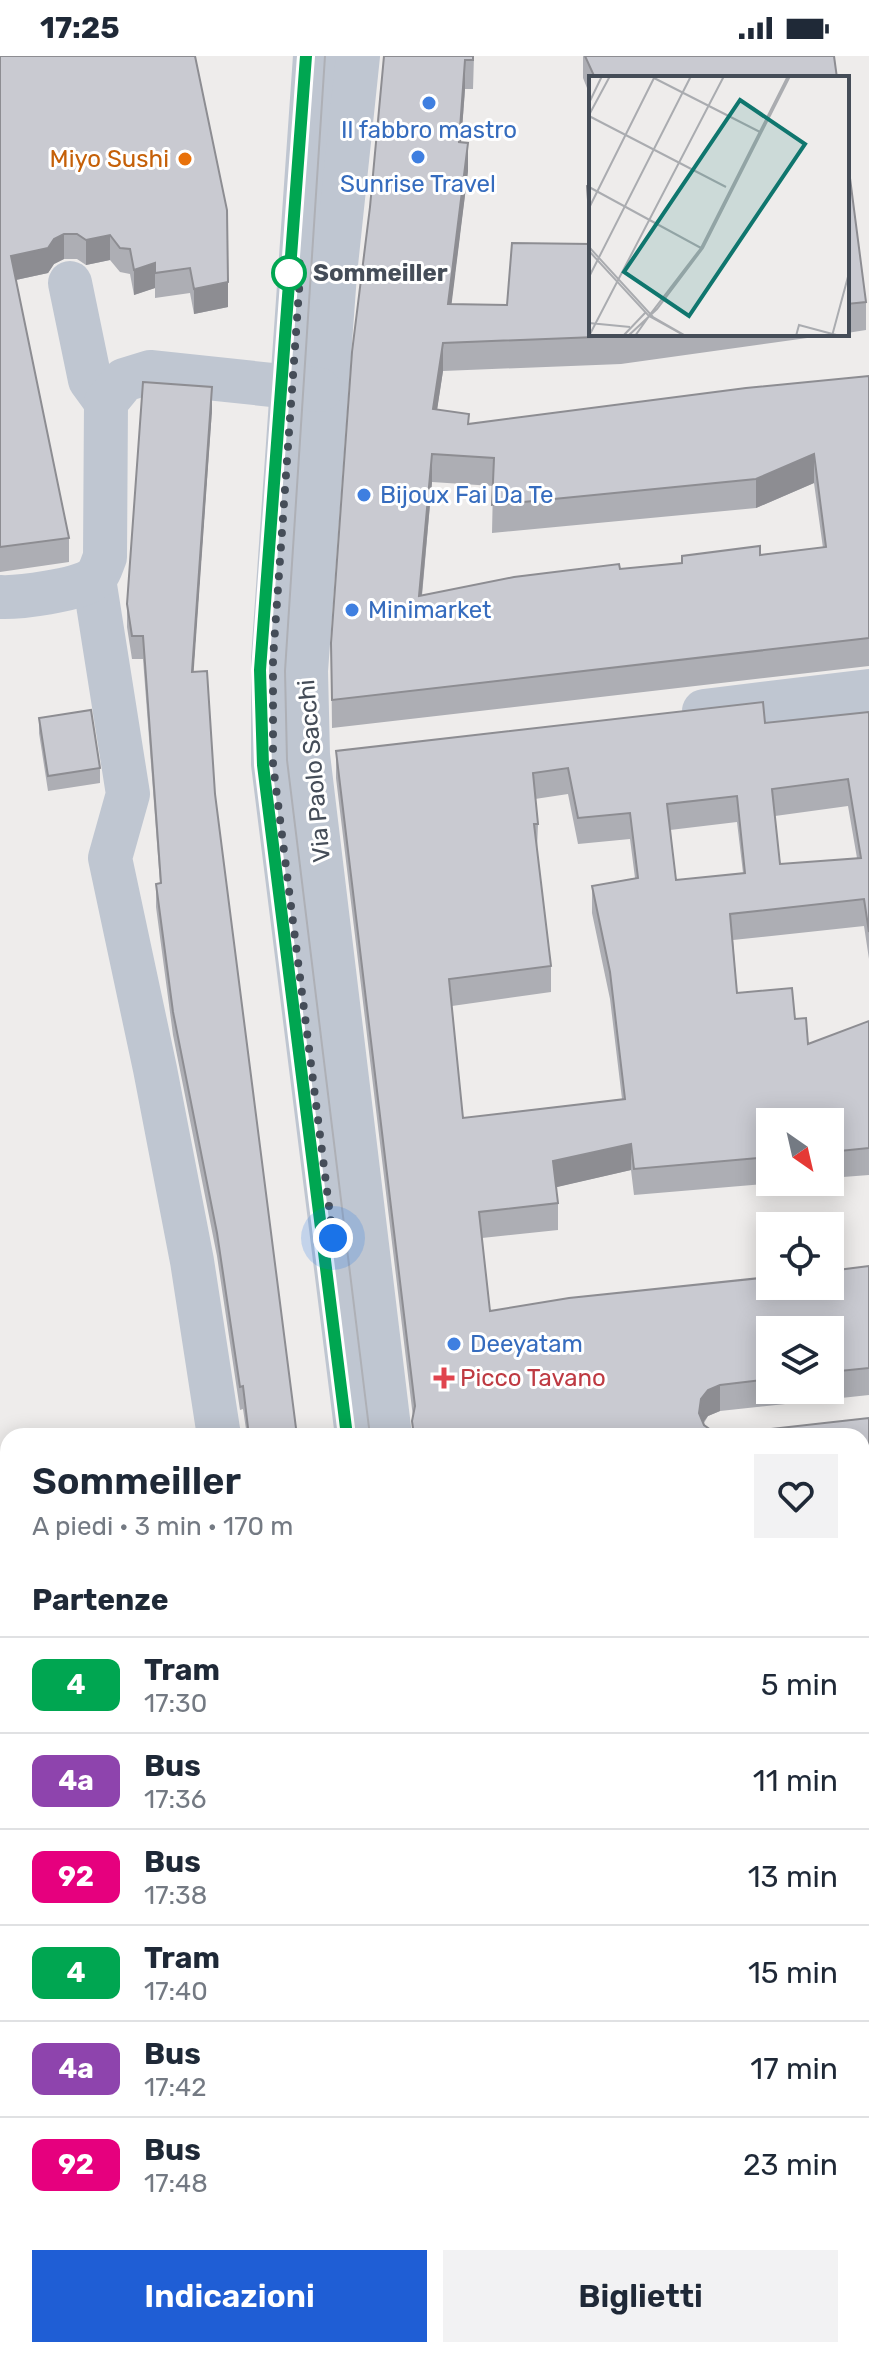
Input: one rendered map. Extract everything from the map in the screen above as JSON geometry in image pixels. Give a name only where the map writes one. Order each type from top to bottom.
[{"type":"street","name":"Via Paolo Sacchi","points":[[315,56],[306,671],[328,754],[389,1428]]},
{"type":"street","name":"Via Paolo Sacchi","points":[[356,1428],[273,764],[273,659],[309,389],[335,274],[358,56]]},
{"type":"street","points":[[70,283],[90,380],[106,402],[105,557],[94,579],[128,794],[110,858],[192,1261],[218,1428]]},
{"type":"street","points":[[106,402],[124,380],[150,372],[309,389]]},
{"type":"street","points":[[0,597],[79,586],[94,579]]},
{"type":"street","points":[[668,715],[869,691]]},
{"type":"building","points":[[0,56],[195,56],[227,210],[228,282],[194,289],[190,268],[155,273],[155,263],[134,270],[130,249],[120,248],[110,235],[86,240],[77,234],[64,234],[54,239],[48,248],[11,256],[69,538],[0,547]]},
{"type":"building","points":[[384,56],[473,56],[473,60],[465,60],[459,142],[468,143],[448,304],[507,305],[512,243],[589,244],[589,336],[621,336],[443,343],[433,409],[469,414],[468,424],[746,388],[869,376],[869,638],[332,700],[331,643],[352,352]],"holes":[[[432,454],[494,458],[492,505],[756,479],[814,454],[826,547],[760,555],[760,546],[682,556],[682,563],[620,569],[619,564],[514,577],[419,596]]]},
{"type":"building","points":[[585,56],[834,56],[837,76],[594,76]]},
{"type":"building","points":[[849,170],[866,302],[849,304]]},
{"type":"building","points":[[143,382],[212,387],[192,672],[207,671],[215,794],[296,1428],[248,1428],[217,1233],[173,1012],[156,884],[161,883],[143,636],[132,636],[127,604]]},
{"type":"building","points":[[763,702],[765,723],[869,712],[869,932],[864,899],[730,914],[737,993],[792,988],[795,1019],[806,1018],[808,1044],[869,1021],[869,1148],[844,1151],[844,1108],[756,1108],[756,1158],[634,1169],[631,1144],[553,1161],[558,1203],[479,1212],[490,1311],[569,1298],[756,1278],[756,1300],[844,1300],[844,1269],[869,1266],[869,1368],[844,1371],[844,1316],[756,1316],[756,1381],[720,1385],[708,1390],[701,1399],[699,1413],[708,1428],[413,1428],[415,1406],[336,751]],"holes":[[[568,768],[578,818],[630,813],[638,878],[592,886],[610,972],[625,1099],[463,1118],[449,979],[551,966],[534,824],[538,824],[533,773]],[[848,779],[861,858],[780,864],[772,789]],[[737,796],[745,873],[676,880],[667,804]]]},
{"type":"building","points":[[91,710],[100,768],[48,776],[39,718]]},
{"type":"building","points":[[869,1418],[869,1428],[780,1428]]},
{"type":"tram line","points":[[306,56],[260,670],[263,765],[346,1428]]},
{"type":"tram line","name":"4","points":[[306,56],[260,670],[263,765],[346,1428]]},
{"type":"tram line","points":[[325,56],[285,671],[287,760],[369,1428]]},
{"type":"place","name":"Il fabbro mastro","points":[[429,103]]},
{"type":"place","name":"Sunrise Travel","points":[[418,157]]},
{"type":"place","name":"Miyo Sushi","points":[[185,159]]},
{"type":"place","name":"Sommeiller","points":[[289,273]]},
{"type":"place","name":"Bijoux Fai Da Te","points":[[364,495]]},
{"type":"place","name":"Minimarket","points":[[352,610]]},
{"type":"place","name":"Deeyatam","points":[[454,1344]]},
{"type":"place","name":"Picco Tavano","points":[[444,1378]]},
{"type":"route","points":[[289,273],[301,262],[273,659],[273,764],[333,1238]]}]
